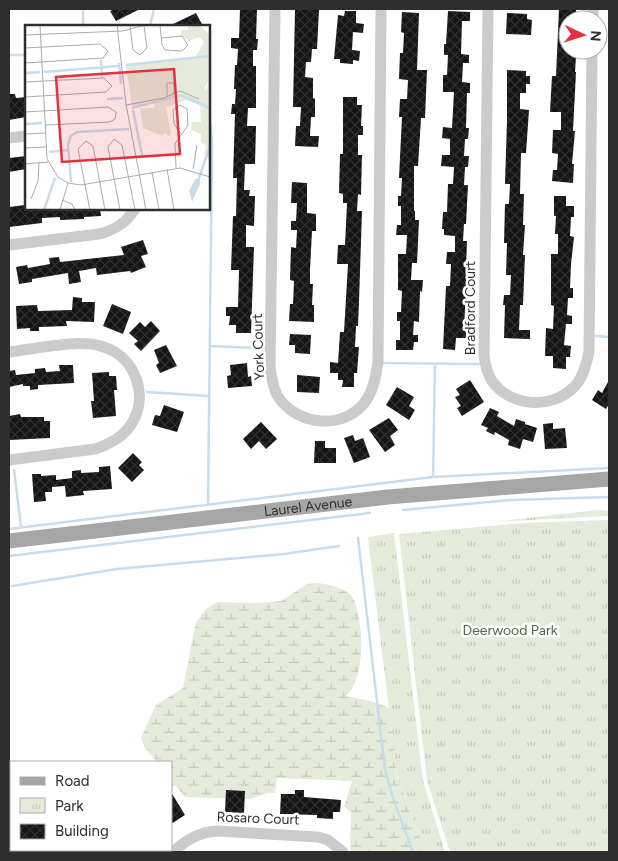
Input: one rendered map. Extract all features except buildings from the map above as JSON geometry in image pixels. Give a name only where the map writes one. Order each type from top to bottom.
[{"type":"main road","name":"Laurel Avenue","points":[[9,541],[388,497],[609,479]]},
{"type":"street","name":"York Court","points":[[274,9],[270,369],[276,393],[289,409],[307,419],[326,421],[343,418],[360,408],[367,399],[376,375],[378,362],[382,9]]},
{"type":"street","name":"Bradford Court","points":[[488,9],[484,355],[486,368],[500,390],[508,396],[527,402],[554,400],[569,391],[581,377],[589,352],[592,60]]},
{"type":"street","points":[[9,138],[25,136]]},
{"type":"street","points":[[9,245],[111,231],[121,225],[135,210]]},
{"type":"street","points":[[9,352],[78,344],[104,347],[120,355],[130,366],[136,379],[139,395],[137,412],[132,424],[115,441],[106,446],[9,460]]},
{"type":"street","name":"Rosaro Court","points":[[173,852],[195,836],[206,832],[218,831],[318,837],[333,844],[343,852]]},
{"type":"green space","points":[[597,510],[609,511],[609,516],[492,522]]},
{"type":"green space","name":"Deerwood Park","points":[[609,520],[609,852],[450,852],[427,781],[399,534],[523,523]]},
{"type":"green space","points":[[394,533],[423,781],[445,852],[425,852],[397,775],[368,537]]},
{"type":"green space","points":[[318,583],[342,589],[353,598],[359,619],[361,655],[357,678],[346,696],[371,701],[389,708],[397,775],[425,852],[352,852],[350,849],[351,812],[344,807],[352,781],[277,778],[275,793],[268,793],[250,799],[185,797],[175,785],[172,786],[172,761],[156,761],[145,748],[141,738],[156,705],[183,688],[196,622],[207,608],[217,602],[256,603],[281,601],[307,584]]},
{"type":"waterway","points":[[83,9],[83,25]]},
{"type":"waterway","points":[[150,25],[154,9]]},
{"type":"waterway","points":[[9,55],[25,55]]},
{"type":"waterway","points":[[208,504],[212,146],[210,122]]},
{"type":"waterway","points":[[596,336],[609,337]]},
{"type":"waterway","points":[[210,346],[258,348]]},
{"type":"waterway","points":[[384,363],[479,364]]},
{"type":"waterway","points":[[433,477],[435,364]]},
{"type":"waterway","points":[[147,392],[209,396]]},
{"type":"waterway","points":[[9,529],[433,477],[609,468]]},
{"type":"waterway","points":[[14,470],[21,527]]},
{"type":"waterway","points":[[403,510],[511,500],[609,497]]},
{"type":"waterway","points":[[9,556],[370,513]]},
{"type":"waterway","points":[[358,538],[385,770],[413,852]]},
{"type":"waterway","points":[[12,586],[117,569],[284,554],[339,546]]}]
